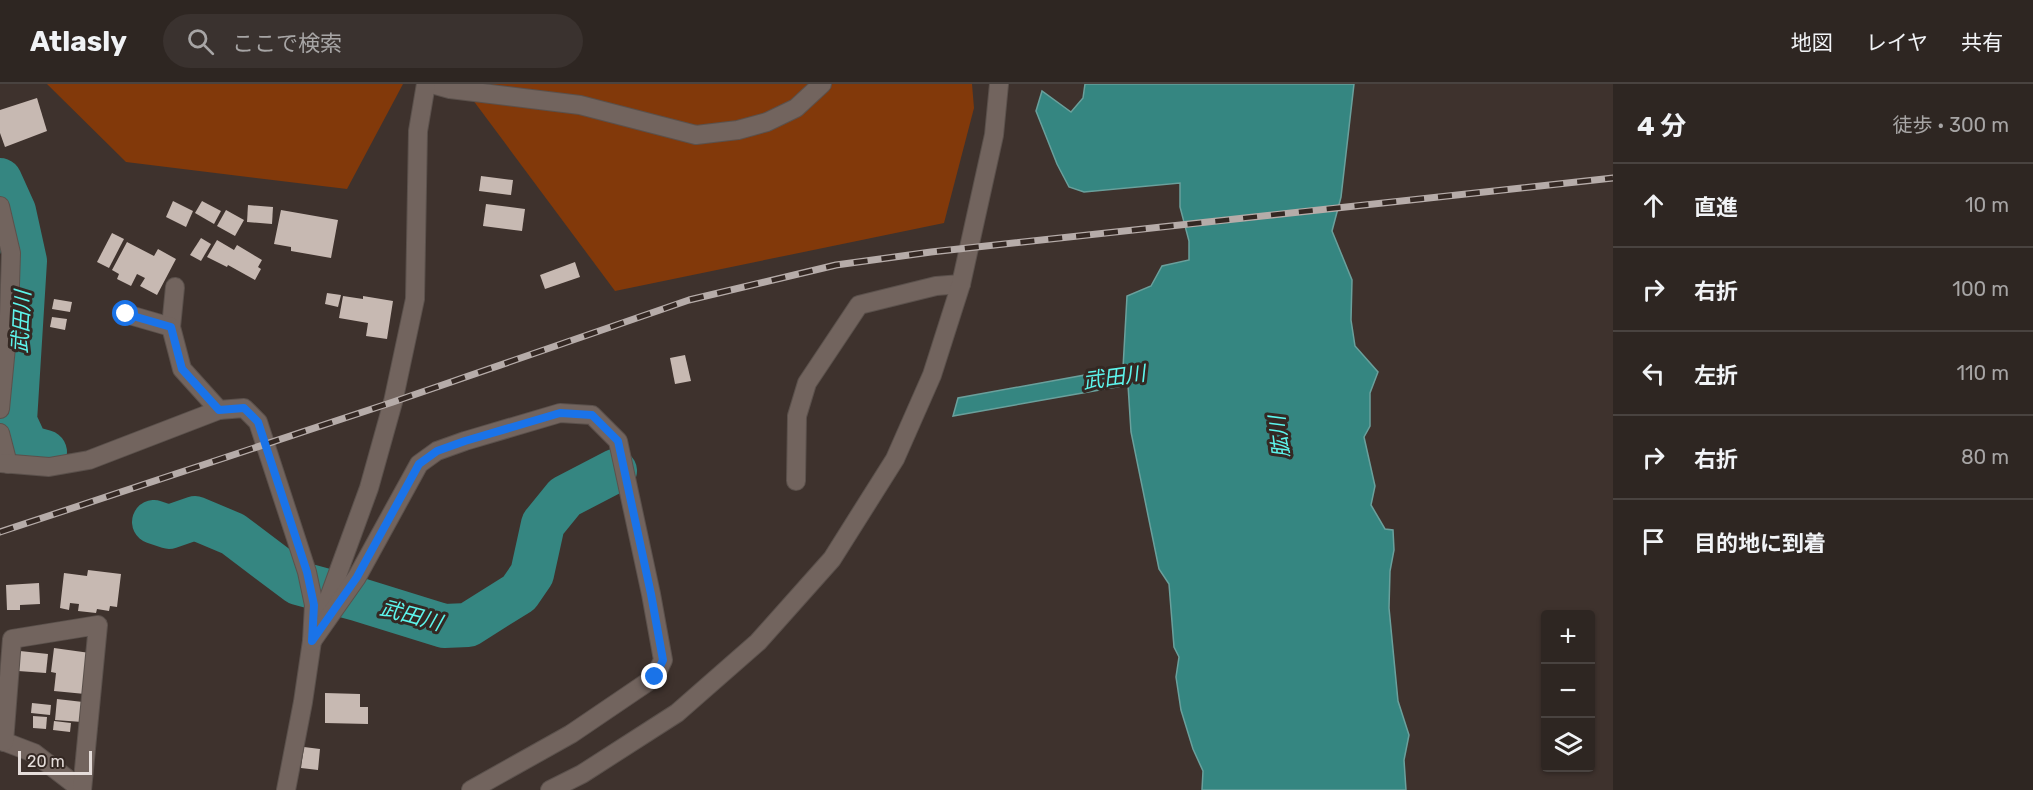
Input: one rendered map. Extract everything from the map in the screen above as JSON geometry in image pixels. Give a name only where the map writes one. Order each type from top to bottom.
[{"type":"street","points":[[312,641],[369,488],[401,367],[415,299],[418,131],[426,84]]},
{"type":"street","points":[[432,84],[462,91],[580,105],[696,135],[738,130],[767,122],[796,108],[822,84]]},
{"type":"street","points":[[550,790],[582,774],[677,713],[758,642],[832,559],[895,459],[932,375],[961,284],[994,135],[999,84]]},
{"type":"street","points":[[0,206],[11,253],[9,315],[0,409]]},
{"type":"street","points":[[796,481],[797,416],[807,383],[859,305],[936,286],[961,284]]},
{"type":"street","points":[[175,287],[171,327],[182,369],[219,410]]},
{"type":"street","points":[[126,314],[171,327]]},
{"type":"street","points":[[0,433],[4,464],[49,467],[89,460],[219,410],[244,408],[258,422],[307,572],[314,605],[312,641],[303,702],[286,790]]},
{"type":"street","points":[[312,641],[357,577],[419,464],[437,451],[560,413],[592,415],[618,441],[663,660],[655,677],[580,728],[471,790]]},
{"type":"street","points":[[98,625],[82,790],[34,753],[2,741],[12,639],[98,625]]},
{"type":"shaded area","points":[[47,84],[403,84],[347,189],[126,162]]},
{"type":"shaded area","points":[[461,84],[972,84],[974,108],[944,223],[615,291]]},
{"type":"water","name":"肱川","points":[[1085,84],[1354,84],[1341,197],[1332,231],[1352,280],[1351,320],[1355,346],[1378,372],[1370,393],[1370,426],[1364,437],[1375,486],[1371,505],[1385,529],[1393,530],[1394,550],[1390,571],[1389,608],[1398,701],[1409,735],[1404,760],[1406,790],[1202,790],[1203,771],[1193,749],[1181,710],[1176,677],[1179,657],[1174,647],[1169,584],[1159,569],[1131,432],[1128,385],[953,416],[958,398],[1123,368],[1127,296],[1151,286],[1162,266],[1189,260],[1189,241],[1180,207],[1180,183],[1084,192],[1069,187],[1057,164],[1036,111],[1042,91],[1071,112],[1083,98]]},
{"type":"building","points":[[37,98],[47,131],[5,147],[0,133],[0,110]]},
{"type":"building","points":[[481,176],[513,180],[511,195],[479,191]]},
{"type":"building","points":[[173,201],[193,211],[186,227],[166,217]]},
{"type":"building","points":[[202,201],[221,211],[214,224],[195,213]]},
{"type":"building","points":[[486,204],[525,209],[522,231],[483,226]]},
{"type":"building","points":[[248,205],[273,207],[272,224],[247,222]]},
{"type":"building","points":[[226,210],[244,220],[235,236],[217,226]]},
{"type":"building","points":[[281,210],[338,220],[331,258],[291,251],[291,247],[274,244]]},
{"type":"building","points":[[112,233],[124,239],[109,268],[97,262]]},
{"type":"building","points":[[201,238],[211,244],[201,261],[190,255]]},
{"type":"building","points":[[217,240],[234,250],[237,245],[262,260],[258,267],[261,269],[255,280],[228,265],[227,267],[207,257]]},
{"type":"building","points":[[127,242],[154,256],[158,249],[176,259],[157,295],[140,286],[145,278],[137,274],[131,286],[117,279],[119,274],[112,270]]},
{"type":"building","points":[[575,262],[580,277],[545,289],[540,275]]},
{"type":"building","points":[[327,293],[341,295],[338,307],[325,304]]},
{"type":"building","points":[[343,296],[363,299],[363,296],[393,301],[387,339],[366,336],[368,323],[339,318]]},
{"type":"building","points":[[54,299],[72,302],[70,312],[52,309]]},
{"type":"building","points":[[52,317],[67,319],[65,330],[50,327]]},
{"type":"building","points":[[685,355],[691,381],[675,384],[670,358]]},
{"type":"building","points":[[88,570],[121,574],[117,607],[110,606],[109,611],[97,609],[96,613],[78,611],[79,604],[70,603],[69,610],[60,608],[64,573],[87,576]]},
{"type":"building","points":[[39,583],[40,604],[20,605],[20,610],[7,610],[6,585]]},
{"type":"building","points":[[54,648],[90,653],[85,694],[54,691],[56,673],[51,672]]},
{"type":"building","points":[[20,651],[48,654],[46,673],[18,671]]},
{"type":"building","points":[[325,693],[360,694],[360,707],[368,707],[368,724],[325,723]]},
{"type":"building","points":[[57,699],[83,702],[82,722],[55,720]]},
{"type":"building","points":[[32,703],[51,705],[50,715],[31,713]]},
{"type":"building","points":[[33,716],[47,717],[46,729],[33,728]]},
{"type":"building","points":[[54,721],[71,723],[70,732],[53,730]]},
{"type":"building","points":[[304,747],[320,749],[318,770],[301,768]]},
{"type":"waterway","name":"武田川","points":[[0,180],[14,211],[25,261],[15,421],[27,447],[45,452]]},
{"type":"waterway","name":"武田川","points":[[154,522],[169,527],[195,518],[233,534],[298,583],[444,626],[468,625],[519,593],[532,574],[543,524],[565,497],[615,471]]},
{"type":"railway","points":[[0,532],[393,402],[689,300],[836,265],[931,252],[1613,178]]},
{"type":"route","points":[[126,314],[171,327],[182,369],[219,410],[244,408],[258,422],[307,572],[314,605],[312,641],[357,577],[419,464],[437,451],[560,413],[592,415],[618,441],[663,660],[655,677]]}]
